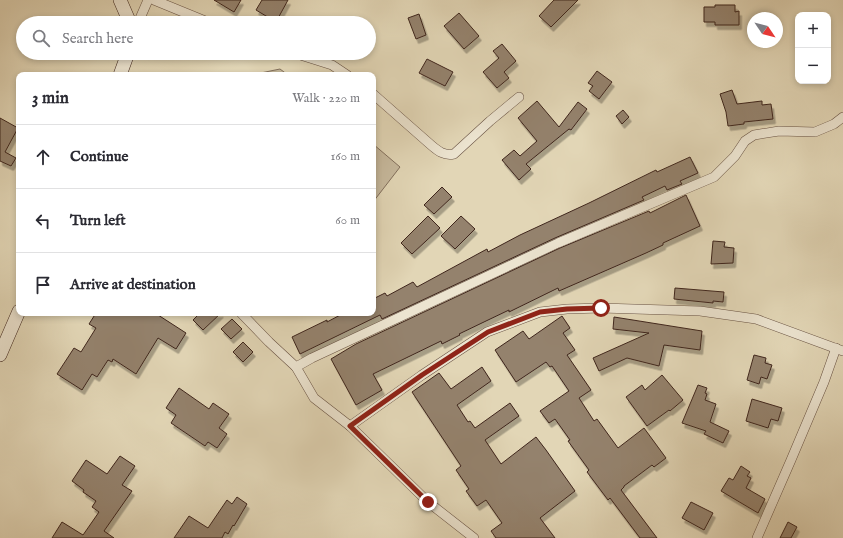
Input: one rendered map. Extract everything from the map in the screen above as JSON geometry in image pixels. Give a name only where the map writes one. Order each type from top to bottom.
[{"type":"street","points":[[141,16],[148,0]]},
{"type":"street","points":[[154,0],[193,16]]},
{"type":"street","points":[[118,1],[126,16]]},
{"type":"street","points":[[121,72],[125,60]]},
{"type":"street","points":[[314,60],[332,66],[342,72]]},
{"type":"street","points":[[376,97],[431,145],[440,152],[448,155],[454,154],[519,97]]},
{"type":"street","points":[[296,367],[312,358],[558,243],[714,178],[735,156],[745,141],[754,135],[779,131],[815,132],[834,124],[843,117]]},
{"type":"street","points":[[350,426],[422,375],[488,332],[540,312],[567,309],[601,308],[700,311],[756,319],[839,349],[757,538]]},
{"type":"street","points":[[0,355],[17,316]]},
{"type":"street","points":[[244,316],[296,367],[314,398],[350,426],[428,502],[474,538]]},
{"type":"shaded area","points":[[280,69],[284,72],[266,72]]},
{"type":"shaded area","points":[[376,147],[400,167],[376,198]]},
{"type":"building","points":[[214,0],[241,0],[234,12]]},
{"type":"building","points":[[262,0],[288,0],[279,16],[266,16],[256,10]]},
{"type":"building","points":[[554,0],[578,0],[551,27],[539,16]]},
{"type":"building","points":[[715,5],[735,5],[735,12],[739,11],[739,25],[715,25],[715,22],[704,22],[704,7],[715,7]]},
{"type":"building","points":[[459,13],[479,36],[464,49],[444,26]]},
{"type":"building","points":[[419,14],[426,35],[416,39],[408,18]]},
{"type":"building","points":[[502,44],[516,61],[504,72],[509,78],[497,88],[483,72],[499,58],[493,51]]},
{"type":"building","points":[[427,59],[453,72],[445,86],[419,73]]},
{"type":"building","points":[[597,71],[612,82],[599,99],[589,91],[593,86],[588,83]]},
{"type":"building","points":[[732,90],[737,104],[762,101],[762,105],[771,104],[773,119],[744,122],[744,124],[728,126],[726,112],[720,94]]},
{"type":"building","points":[[537,101],[559,127],[578,102],[587,109],[571,130],[569,129],[526,164],[531,169],[519,180],[502,160],[514,150],[520,156],[537,141],[518,118]]},
{"type":"building","points":[[623,110],[629,117],[622,124],[616,116]]},
{"type":"building","points":[[0,118],[16,127],[16,132],[5,152],[16,158],[11,166],[0,161]]},
{"type":"building","points":[[690,157],[698,173],[680,181],[682,184],[667,190],[665,186],[642,197],[644,200],[555,238],[382,319],[380,315],[300,354],[292,337],[338,316],[376,316],[376,298],[385,293],[387,296],[413,282],[417,287],[487,249],[488,252],[520,235],[656,170],[657,172]]},
{"type":"building","points":[[442,187],[452,197],[434,214],[424,205]]},
{"type":"building","points":[[686,195],[700,226],[663,243],[663,245],[646,253],[559,291],[558,288],[459,334],[460,335],[442,344],[441,341],[373,374],[382,390],[356,405],[331,359],[356,344],[560,248],[649,211],[650,213]]},
{"type":"building","points":[[428,216],[440,228],[412,254],[401,243]]},
{"type":"building","points":[[461,216],[475,229],[455,249],[441,236]]},
{"type":"building","points":[[713,241],[725,242],[724,247],[734,248],[733,263],[711,264]]},
{"type":"building","points":[[675,288],[724,292],[723,302],[713,301],[713,303],[674,299]]},
{"type":"building","points":[[94,316],[160,316],[186,333],[176,349],[158,338],[136,374],[113,359],[112,362],[108,360],[97,377],[92,374],[82,390],[57,374],[74,348],[81,352],[96,328],[89,324]]},
{"type":"building","points":[[197,316],[218,316],[203,330],[193,320]]},
{"type":"building","points":[[562,316],[570,328],[563,333],[575,350],[567,355],[591,390],[579,398],[594,421],[597,419],[618,448],[644,428],[666,458],[654,467],[652,465],[624,486],[621,490],[657,538],[640,538],[610,498],[608,500],[587,472],[589,470],[568,441],[570,440],[555,419],[549,423],[540,411],[569,391],[552,366],[550,367],[546,362],[516,382],[495,350],[523,331],[529,339]]},
{"type":"building","points":[[614,317],[702,331],[700,350],[664,345],[659,366],[627,358],[599,371],[593,358],[649,333],[613,329]]},
{"type":"building","points":[[232,319],[242,329],[231,339],[221,329]]},
{"type":"building","points":[[243,342],[253,352],[243,362],[233,352]]},
{"type":"building","points":[[754,355],[766,358],[765,363],[772,365],[767,379],[761,377],[759,384],[747,380]]},
{"type":"building","points":[[482,367],[491,381],[457,405],[468,422],[470,421],[475,428],[510,403],[519,416],[485,440],[501,464],[536,437],[546,450],[575,491],[540,518],[555,538],[496,538],[491,531],[502,523],[486,500],[477,506],[466,491],[469,489],[456,470],[461,466],[412,392],[439,373],[451,389]]},
{"type":"building","points":[[662,375],[683,400],[670,411],[669,410],[647,426],[626,397],[642,385],[645,390]]},
{"type":"building","points":[[698,385],[707,388],[705,400],[716,404],[710,422],[729,431],[723,443],[704,434],[706,431],[682,423]]},
{"type":"building","points":[[179,388],[209,409],[213,403],[229,414],[219,428],[227,434],[217,448],[208,442],[205,446],[171,423],[176,415],[166,408]]},
{"type":"building","points":[[752,399],[782,408],[778,421],[771,419],[768,428],[746,421]]},
{"type":"building","points":[[120,456],[135,466],[122,485],[132,491],[104,531],[114,538],[52,538],[62,522],[83,535],[99,512],[92,507],[96,501],[83,492],[84,490],[72,481],[86,460],[107,474]]},
{"type":"building","points":[[741,466],[750,472],[747,476],[751,478],[746,488],[765,499],[758,513],[721,491],[729,478],[733,480]]},
{"type":"building","points":[[237,497],[247,504],[234,526],[233,525],[228,534],[225,532],[222,538],[174,538],[189,516],[208,528],[227,500],[232,504]]},
{"type":"building","points":[[691,502],[713,513],[704,530],[682,518]]},
{"type":"building","points":[[788,522],[797,527],[791,538],[780,538]]},
{"type":"route","points":[[428,502],[350,426],[422,375],[488,332],[540,312],[567,309],[601,308]]}]
